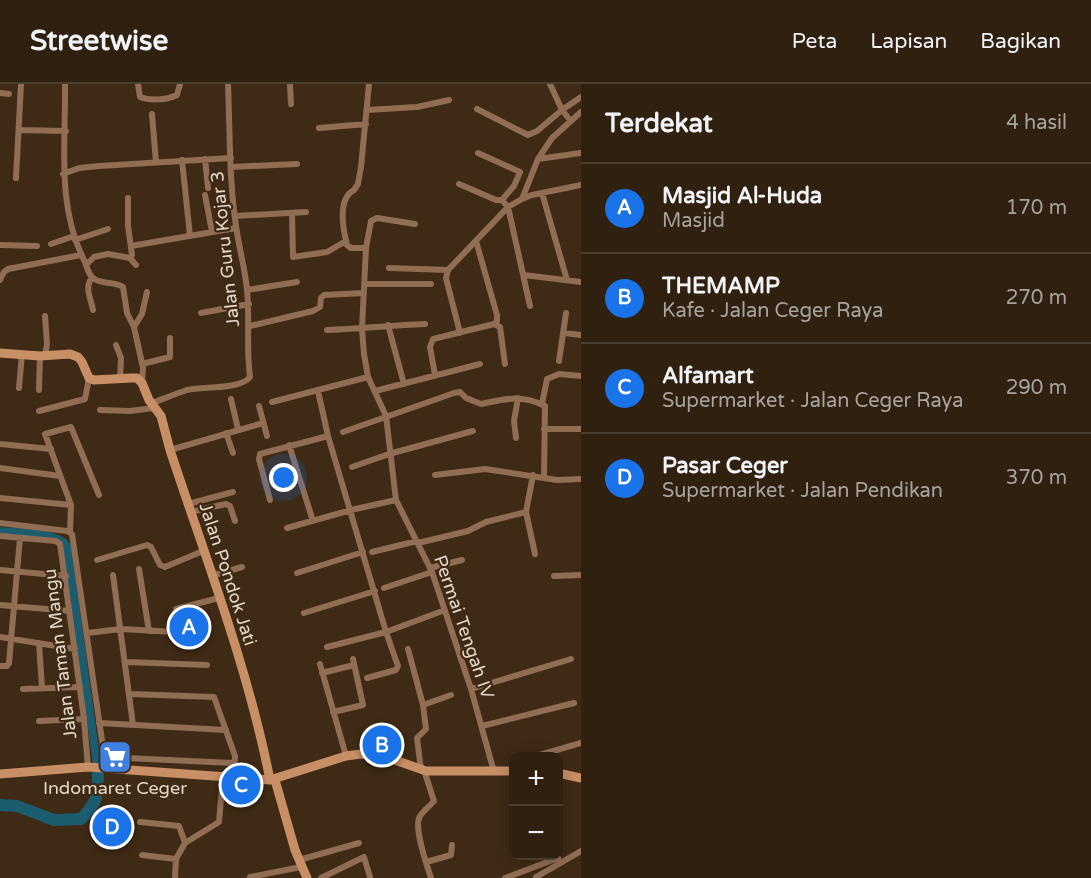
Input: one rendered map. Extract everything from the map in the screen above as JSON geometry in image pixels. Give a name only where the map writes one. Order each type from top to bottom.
[{"type":"street","points":[[16,178],[21,84]]},
{"type":"street","points":[[65,84],[66,131],[63,174],[74,238],[92,278],[120,284],[123,287],[127,313],[134,327],[142,364],[142,383]]},
{"type":"street","points":[[138,84],[140,97],[148,99],[173,98],[177,95],[180,84]]},
{"type":"street","name":"Jalan Guru Kojar 3","points":[[153,405],[185,391],[225,387],[249,379],[247,359],[249,304],[245,265],[236,228],[228,84]]},
{"type":"street","points":[[290,84],[291,104]]},
{"type":"street","points":[[366,248],[348,247],[344,200],[358,184],[369,84]]},
{"type":"street","points":[[550,84],[562,110],[570,120]]},
{"type":"street","points":[[0,93],[9,94]]},
{"type":"street","points":[[477,109],[528,135],[537,132],[581,97]]},
{"type":"street","points":[[367,110],[417,108],[450,100]]},
{"type":"street","points":[[522,199],[538,159],[552,138],[581,112]]},
{"type":"street","points":[[152,114],[156,162]]},
{"type":"street","points":[[320,128],[366,124]]},
{"type":"street","points":[[18,130],[66,131]]},
{"type":"street","points":[[460,333],[446,278],[448,270],[476,241],[505,203],[520,172],[478,153]]},
{"type":"street","points":[[538,159],[581,153]]},
{"type":"street","points":[[63,174],[79,168],[231,158]]},
{"type":"street","points":[[205,159],[212,232]]},
{"type":"street","points":[[182,160],[190,236]]},
{"type":"street","points":[[231,167],[297,164]]},
{"type":"street","points":[[459,184],[505,203],[581,185]]},
{"type":"street","points":[[542,193],[567,280]]},
{"type":"street","points":[[128,198],[128,226],[132,255],[130,258]]},
{"type":"street","points":[[505,203],[530,306]]},
{"type":"street","points":[[292,213],[293,257],[327,252],[346,241]]},
{"type":"street","points":[[235,216],[306,213]]},
{"type":"street","name":"Permai Tengah IV","points":[[415,224],[373,219],[366,248],[362,329],[364,351],[368,377],[386,416],[396,500],[431,570],[471,688],[494,772]]},
{"type":"street","points":[[131,246],[236,228]]},
{"type":"street","points":[[51,244],[108,229]]},
{"type":"street","points":[[476,241],[497,315],[497,321],[494,324]]},
{"type":"street","points":[[0,244],[38,246]]},
{"type":"street","points":[[86,265],[94,257],[108,254],[130,258],[136,265]]},
{"type":"street","points":[[0,280],[8,268],[81,255]]},
{"type":"street","points":[[389,268],[448,270]]},
{"type":"street","points":[[524,275],[581,282]]},
{"type":"street","points":[[92,278],[88,288],[93,310]]},
{"type":"street","points":[[248,291],[297,282]]},
{"type":"street","points":[[364,284],[431,284]]},
{"type":"street","points":[[134,327],[144,306],[147,292]]},
{"type":"street","points":[[250,326],[313,311],[320,307],[321,298],[324,295],[364,294]]},
{"type":"street","points":[[201,313],[249,304]]},
{"type":"street","points":[[559,361],[566,313]]},
{"type":"street","points":[[39,390],[43,356],[47,344],[45,316]]},
{"type":"street","points":[[327,330],[425,324]]},
{"type":"street","points":[[435,375],[431,342],[437,338],[494,324],[500,327],[505,364]]},
{"type":"street","points":[[388,325],[404,384]]},
{"type":"street","points":[[564,333],[581,335]]},
{"type":"street","points":[[142,364],[170,357],[170,338]]},
{"type":"street","points":[[116,345],[121,358],[120,379]]},
{"type":"street","points":[[0,353],[43,356],[70,354],[78,357],[82,362],[89,378],[85,399],[39,411]]},
{"type":"street","points":[[19,388],[22,354]]},
{"type":"street","points":[[375,391],[480,364]]},
{"type":"street","points":[[542,404],[547,379],[559,374],[581,376]]},
{"type":"street","points":[[272,402],[368,377]]},
{"type":"street","points":[[89,378],[94,380],[137,378],[142,383]]},
{"type":"street","name":"Jalan Pondok Jati","points":[[142,383],[163,420],[170,450],[236,648],[273,780],[307,878]]},
{"type":"street","points":[[318,391],[328,436],[398,668],[367,678]]},
{"type":"street","points":[[343,432],[454,393],[460,392],[466,398],[481,404],[506,398],[518,398],[545,406],[544,477]]},
{"type":"street","points":[[516,438],[514,421],[518,398]]},
{"type":"street","points":[[231,399],[238,429]]},
{"type":"street","points":[[100,410],[130,411],[153,405]]},
{"type":"street","points":[[259,406],[267,436]]},
{"type":"street","points":[[170,450],[263,423]]},
{"type":"street","points":[[99,495],[71,428],[45,434],[71,505],[70,532],[73,536],[89,633],[105,764]]},
{"type":"street","points":[[544,429],[581,429]]},
{"type":"street","points":[[352,467],[389,454],[473,431]]},
{"type":"street","points":[[226,433],[233,453]]},
{"type":"street","points":[[270,500],[259,456],[328,436]]},
{"type":"street","points":[[0,444],[51,449]]},
{"type":"street","points":[[289,446],[313,522]]},
{"type":"street","points":[[0,468],[60,476]]},
{"type":"street","points":[[435,475],[485,469],[560,480],[581,479]]},
{"type":"street","points":[[533,475],[526,512],[535,554]]},
{"type":"street","points":[[189,508],[233,492]]},
{"type":"street","points":[[0,498],[71,505]]},
{"type":"street","points":[[287,528],[396,500]]},
{"type":"street","points":[[189,508],[226,504],[230,506],[235,521]]},
{"type":"street","points":[[372,552],[468,531],[486,522],[526,512]]},
{"type":"street","points":[[0,523],[70,532]]},
{"type":"street","points":[[0,536],[20,538],[9,663],[8,666],[2,666]]},
{"type":"street","name":"Jalan Taman Mangu","points":[[20,538],[56,541],[62,547],[89,767]]},
{"type":"street","points":[[97,560],[147,545],[151,547],[160,565],[165,567],[203,552]]},
{"type":"street","points":[[297,573],[363,552]]},
{"type":"street","points":[[384,588],[462,560]]},
{"type":"street","points":[[211,576],[242,567]]},
{"type":"street","points":[[139,569],[149,631]]},
{"type":"street","points":[[0,570],[66,576]]},
{"type":"street","points":[[113,575],[133,725]]},
{"type":"street","points":[[554,576],[581,575]]},
{"type":"street","points":[[304,613],[375,591]]},
{"type":"street","points":[[176,609],[219,598]]},
{"type":"street","points":[[0,605],[69,611]]},
{"type":"street","points":[[327,647],[387,631],[445,610]]},
{"type":"street","points":[[89,633],[121,629],[193,633]]},
{"type":"street","points":[[0,638],[75,649]]},
{"type":"street","points":[[39,643],[42,688]]},
{"type":"street","points":[[408,649],[423,705],[426,729],[417,738],[434,798],[418,821],[431,878]]},
{"type":"street","points":[[471,688],[571,659]]},
{"type":"street","points":[[126,662],[207,665]]},
{"type":"street","points":[[322,673],[353,662],[363,705],[333,712]]},
{"type":"street","points":[[320,664],[346,756]]},
{"type":"street","points":[[23,689],[80,687]]},
{"type":"street","points":[[130,693],[213,697],[235,756],[234,778]]},
{"type":"street","points":[[423,705],[451,695]]},
{"type":"street","points":[[482,726],[574,703]]},
{"type":"street","points":[[39,721],[84,719]]},
{"type":"street","points":[[99,723],[226,730]]},
{"type":"street","points":[[551,752],[581,744]]},
{"type":"street","points":[[105,764],[273,780],[346,756],[375,755],[426,771],[509,771]]},
{"type":"street","points":[[0,774],[105,764],[234,763]]},
{"type":"street","points":[[563,773],[581,778]]},
{"type":"street","points":[[174,878],[176,859],[185,843],[219,822],[223,777]]},
{"type":"street","points":[[140,822],[179,826],[185,843]]},
{"type":"street","points":[[250,877],[359,843]]},
{"type":"street","points":[[426,862],[451,855],[452,844]]},
{"type":"street","points":[[563,858],[581,851]]},
{"type":"street","points":[[142,855],[176,859]]},
{"type":"street","points":[[321,878],[364,857],[370,877]]},
{"type":"street","points":[[505,878],[556,860]]},
{"type":"street","points":[[536,877],[558,860]]},
{"type":"waterway","points":[[0,531],[56,538],[67,546],[98,772]]},
{"type":"waterway","points":[[0,805],[17,806],[54,820],[81,819],[96,798],[98,772]]},
{"type":"place","name":"Masjid Al-Huda","points":[[189,627]]},
{"type":"place","name":"THEMAMP","points":[[382,745]]},
{"type":"place","name":"Indomaret Ceger","points":[[115,757]]},
{"type":"place","name":"Alfamart","points":[[241,785]]},
{"type":"place","name":"Pasar Ceger","points":[[112,827]]}]
